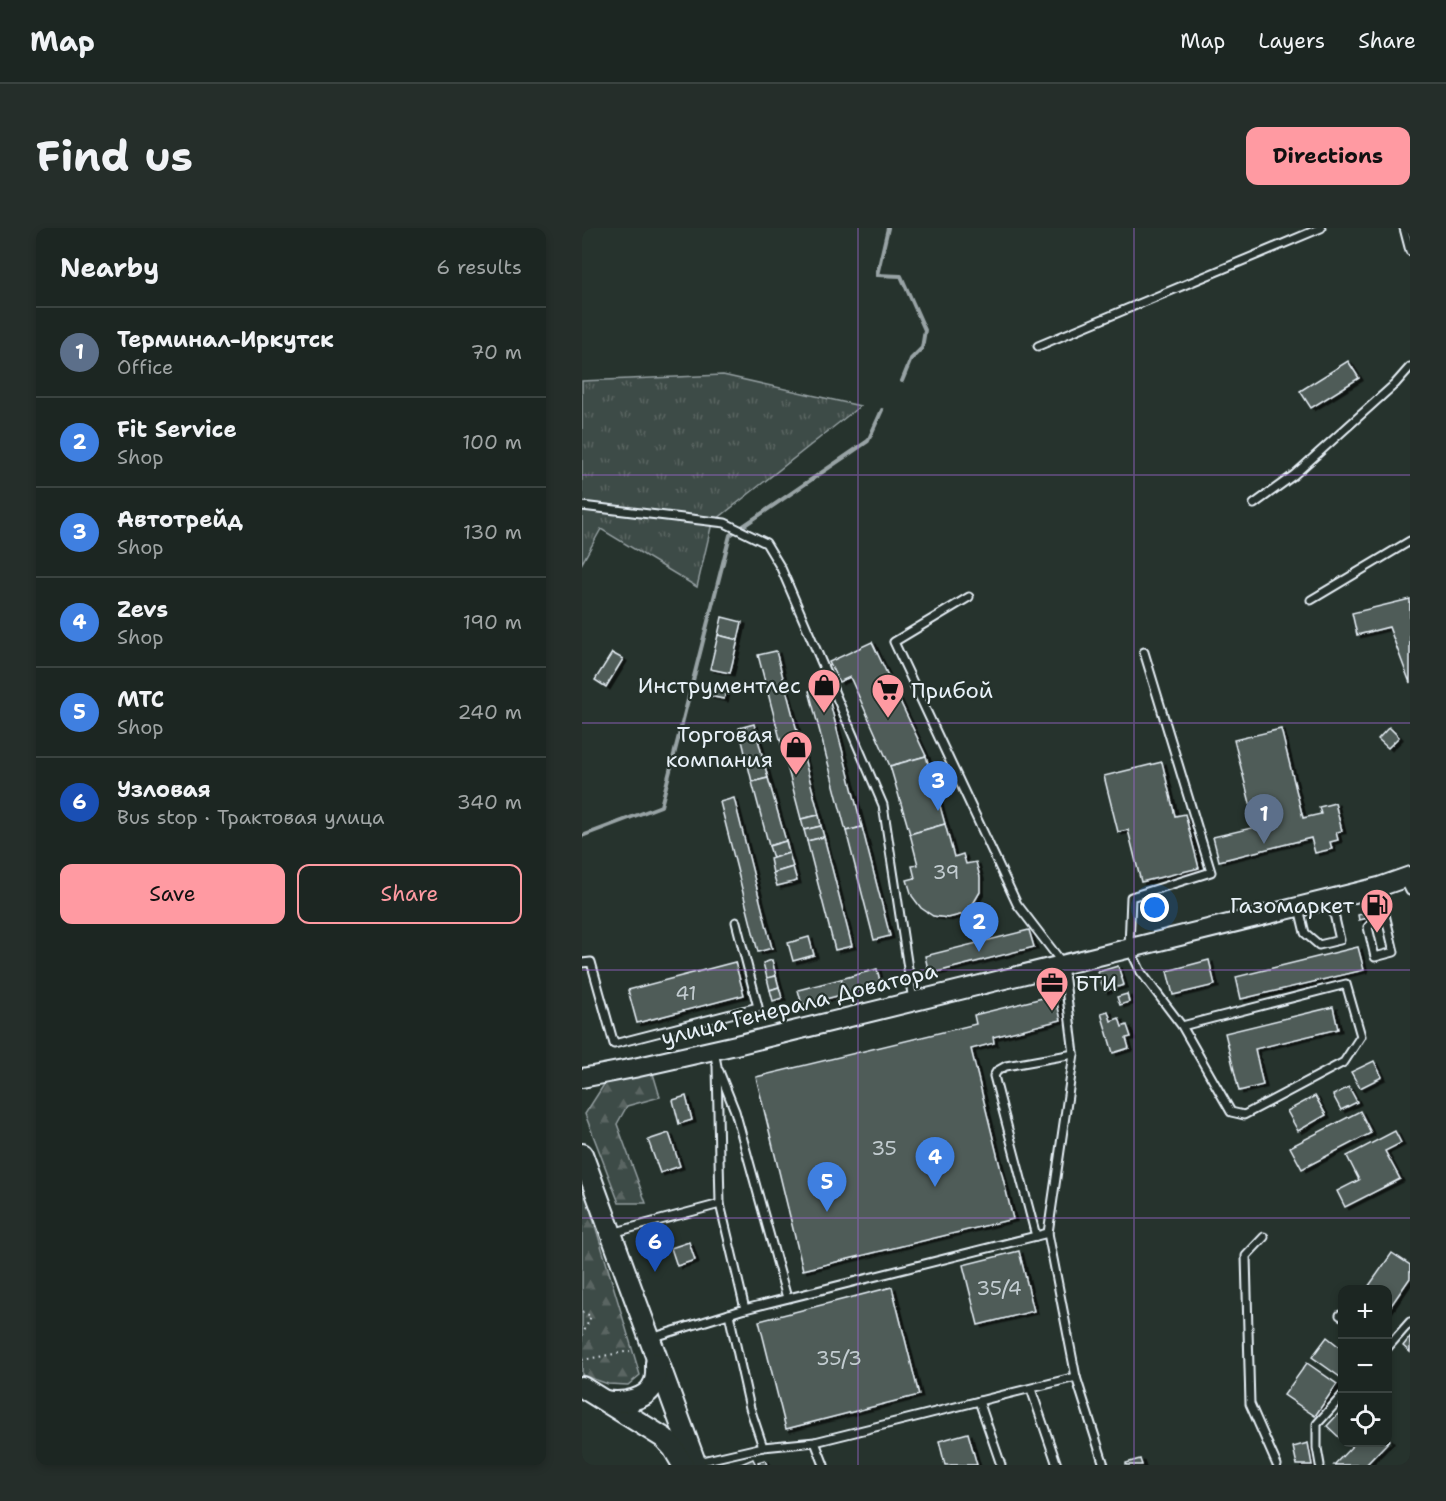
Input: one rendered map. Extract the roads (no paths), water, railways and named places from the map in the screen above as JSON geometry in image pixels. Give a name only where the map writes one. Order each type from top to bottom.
[{"type":"main road","points":[[582,1154],[612,1233],[691,1464]]},
{"type":"main road","points":[[606,1401],[629,1400],[649,1391],[656,1379],[652,1347]]},
{"type":"main road","points":[[582,1387],[664,1438],[691,1464]]},
{"type":"street","name":"улица Генерала Доватора","points":[[582,1078],[634,1068],[716,1058],[913,1001],[1330,898],[1408,882]]},
{"type":"lane","points":[[1038,346],[1321,228]]},
{"type":"lane","points":[[1404,228],[1410,251]]},
{"type":"lane","points":[[1254,504],[1294,475],[1410,368]]},
{"type":"lane","points":[[582,506],[725,523],[765,543],[781,568],[883,806],[913,1001]]},
{"type":"lane","points":[[1311,600],[1410,541]]},
{"type":"lane","points":[[969,597],[894,642],[1017,904],[1064,964],[1074,1053],[1048,1233],[1076,1377],[1104,1465]]},
{"type":"lane","points":[[1144,652],[1211,872],[1131,897],[1129,947],[1141,972],[1182,1026],[1231,1112],[1244,1115],[1344,1062],[1361,1036],[1346,984],[1182,1026]]},
{"type":"lane","points":[[1379,887],[1394,952],[1375,957],[1368,927],[1384,910]]},
{"type":"lane","points":[[1298,906],[1305,933],[1319,945],[1340,939],[1330,898]]},
{"type":"lane","points":[[582,963],[591,962],[615,1044],[758,1007],[736,922]]},
{"type":"lane","points":[[1036,1236],[994,1076],[997,1071],[1006,1066],[1074,1053]]},
{"type":"lane","points":[[716,1058],[720,1204],[745,1309]]},
{"type":"lane","points":[[716,1058],[735,1111],[787,1298]]},
{"type":"lane","points":[[612,1233],[720,1204]]},
{"type":"lane","points":[[652,1347],[745,1309],[1048,1233]]},
{"type":"lane","points":[[1264,1238],[1246,1256],[1250,1404],[1277,1465]]},
{"type":"lane","points":[[729,1314],[750,1408],[763,1447]]},
{"type":"lane","points":[[1392,1342],[1410,1322]]},
{"type":"lane","points":[[691,1464],[763,1447],[815,1442],[1076,1377]]},
{"type":"lane","points":[[1031,1389],[1057,1465]]},
{"type":"lane","points":[[1320,1465],[1317,1424],[1338,1400]]},
{"type":"lane","points":[[979,1401],[1001,1465]]},
{"type":"lane","points":[[815,1442],[824,1465]]},
{"type":"waterway","points":[[888,228],[877,275],[901,276],[925,330],[922,348],[911,359],[902,381]]},
{"type":"waterway","points":[[582,836],[661,806],[730,535],[868,441],[882,410]]},
{"type":"place","name":"Инструментлес","points":[[824,714]]},
{"type":"place","name":"Прибой","points":[[888,719]]},
{"type":"place","name":"Торговая компания","points":[[796,776]]},
{"type":"place","name":"Автотрейд","points":[[938,811]]},
{"type":"place","name":"Терминал-Иркутск","points":[[1264,844]]},
{"type":"place","name":"Газомаркет","points":[[1377,934]]},
{"type":"place","name":"Fit Service","points":[[979,952]]},
{"type":"place","name":"БТИ","points":[[1052,1012]]},
{"type":"place","name":"Zevs","points":[[935,1187]]},
{"type":"place","name":"МТС","points":[[827,1212]]},
{"type":"place","name":"Узловая","points":[[655,1272]]}]
